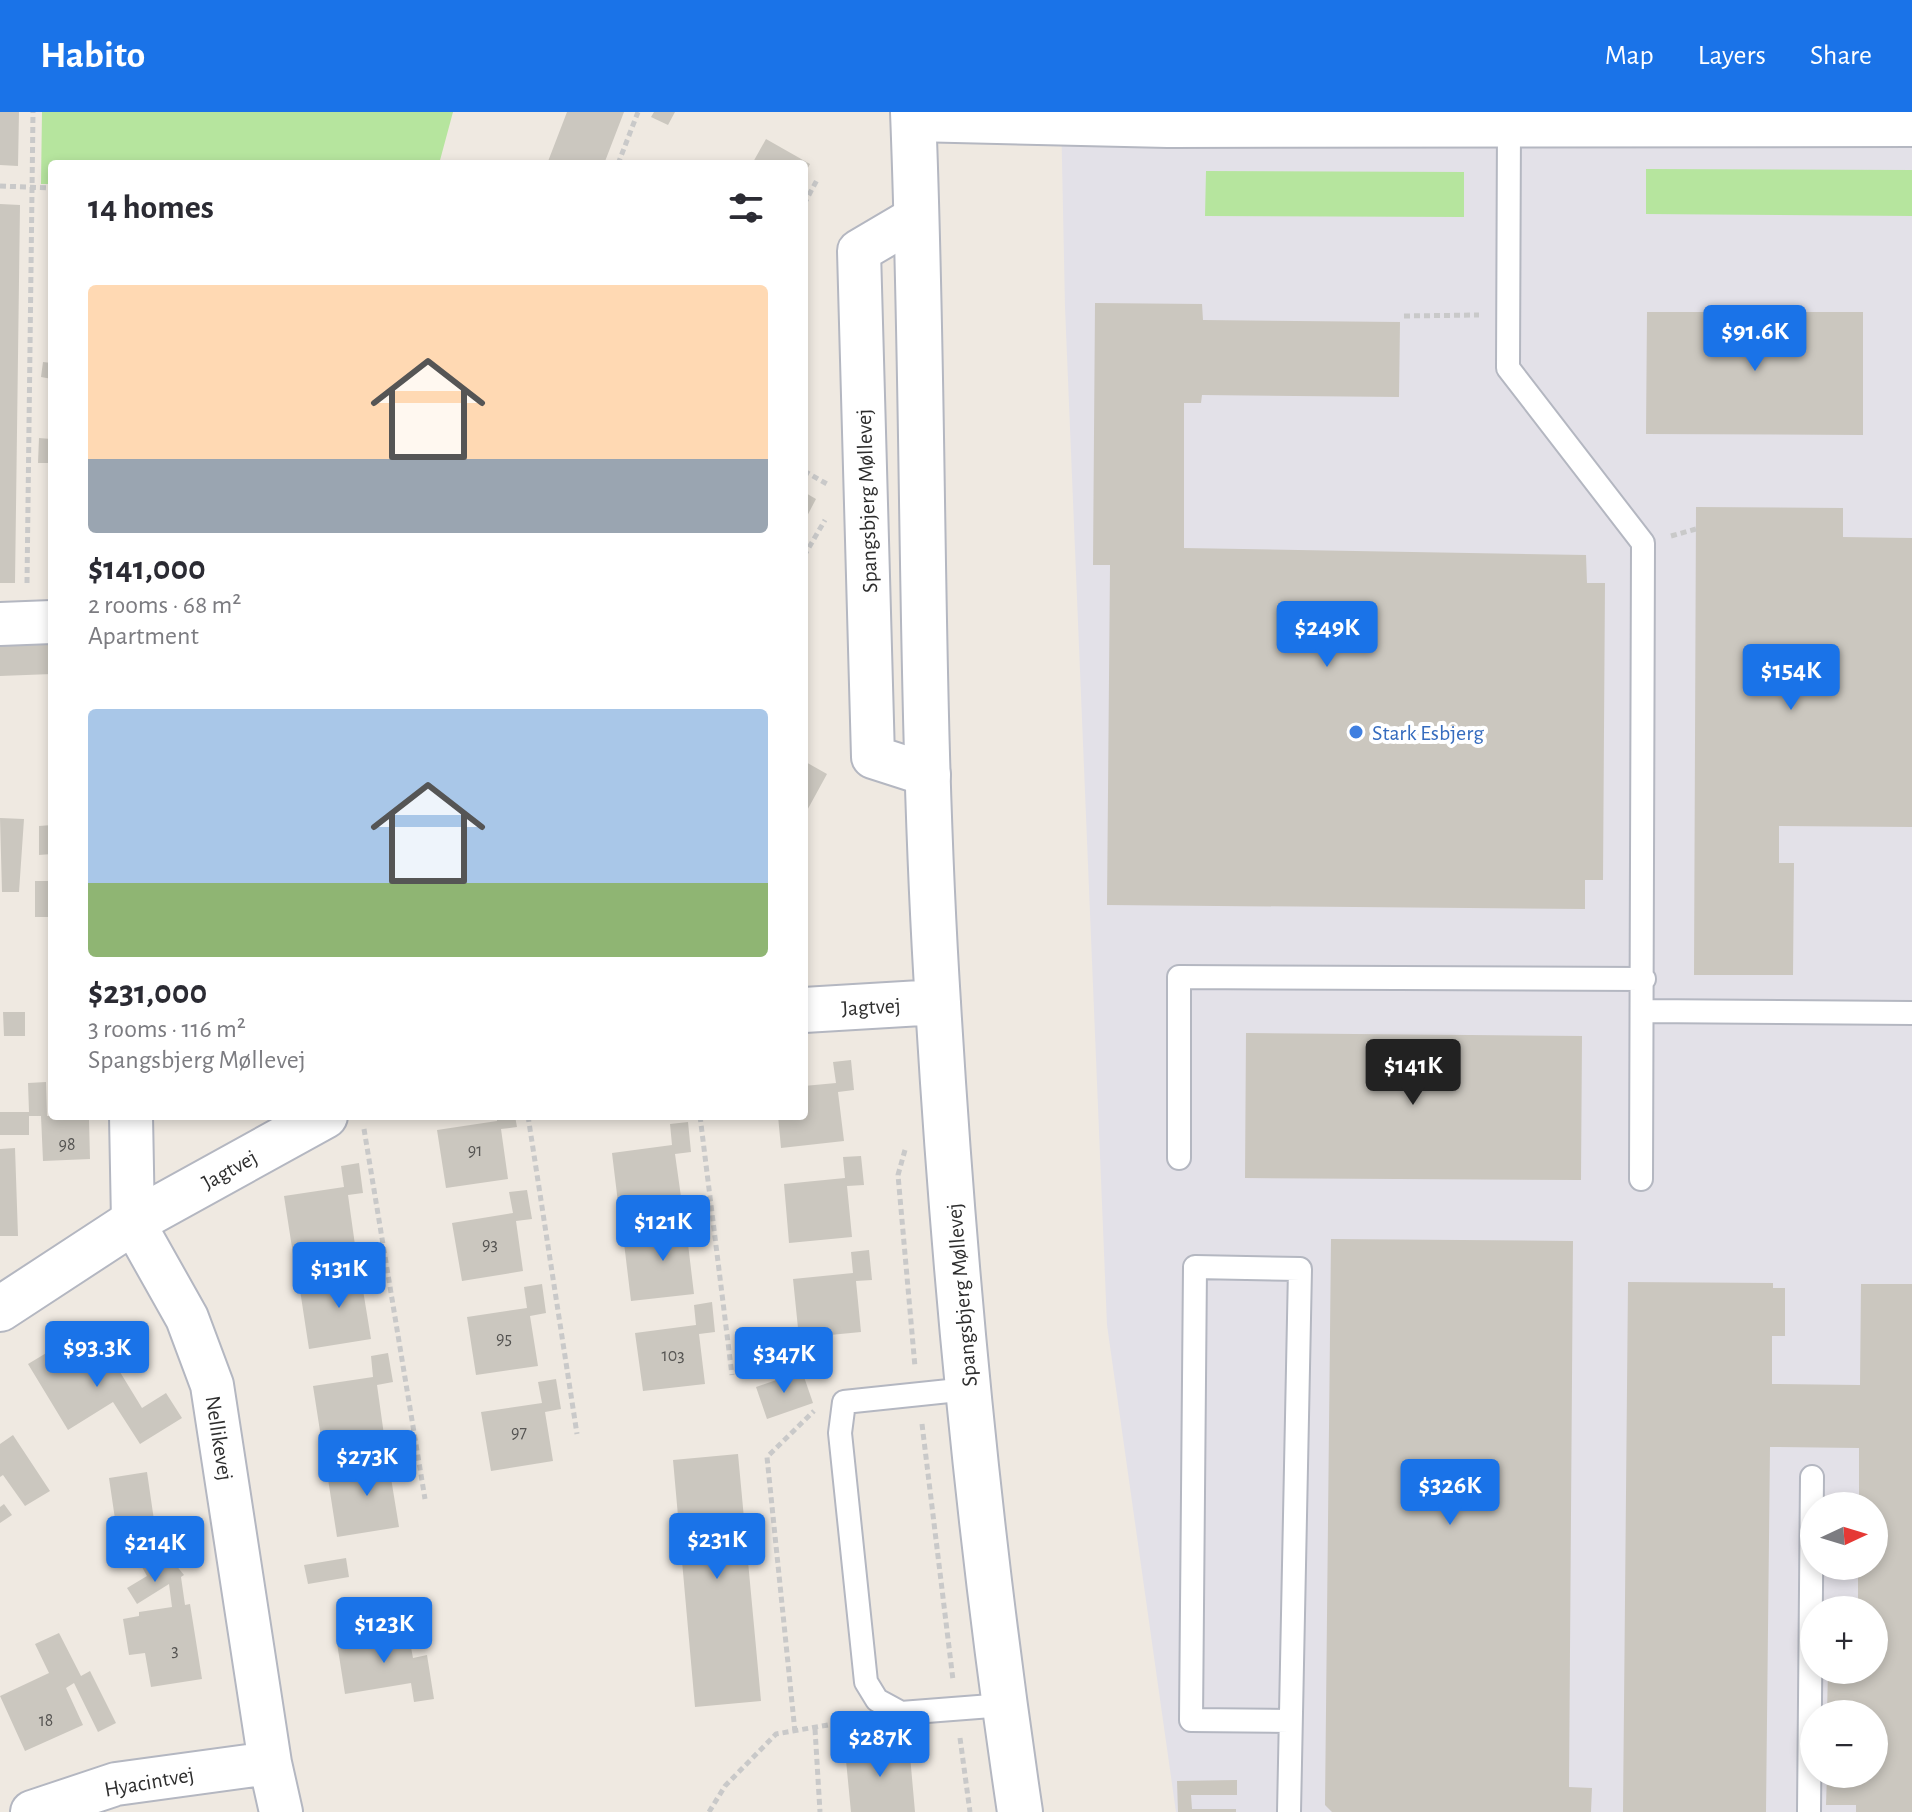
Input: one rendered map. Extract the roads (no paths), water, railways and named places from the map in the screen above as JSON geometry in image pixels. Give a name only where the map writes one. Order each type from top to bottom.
[{"type":"street","points":[[901,115],[1447,119],[1509,125],[1784,119],[1912,125]]},
{"type":"street","name":"Spangsbjerg Møllevej","points":[[901,115],[915,218],[938,1002],[968,1389],[1004,1705],[1020,1812]]},
{"type":"street","name":"Jagtvej","points":[[808,1010],[938,1002]]},
{"type":"street","points":[[131,1120],[133,1222]]},
{"type":"street","name":"Jagtvej","points":[[0,1309],[133,1222],[318,1120]]},
{"type":"street","name":"Nellikevej","points":[[133,1222],[187,1318],[212,1385],[270,1763],[281,1812]]},
{"type":"street","name":"Hyacintvej","points":[[32,1812],[116,1784],[270,1763]]},
{"type":"lane","points":[[1509,125],[1508,368],[1643,543],[1641,1179]]},
{"type":"lane","points":[[1179,1158],[1179,977],[1644,979]]},
{"type":"lane","points":[[1643,1011],[1912,1013]]},
{"type":"lane","points":[[1289,1721],[1191,1720],[1195,1267],[1300,1269],[1289,1812]]},
{"type":"lane","points":[[968,1389],[844,1402],[840,1433],[866,1682],[877,1700],[901,1713],[1004,1705]]},
{"type":"lane","points":[[1809,1812],[1812,1477]]},
{"type":"place","name":"Stark Esbjerg","points":[[1356,732]]}]
